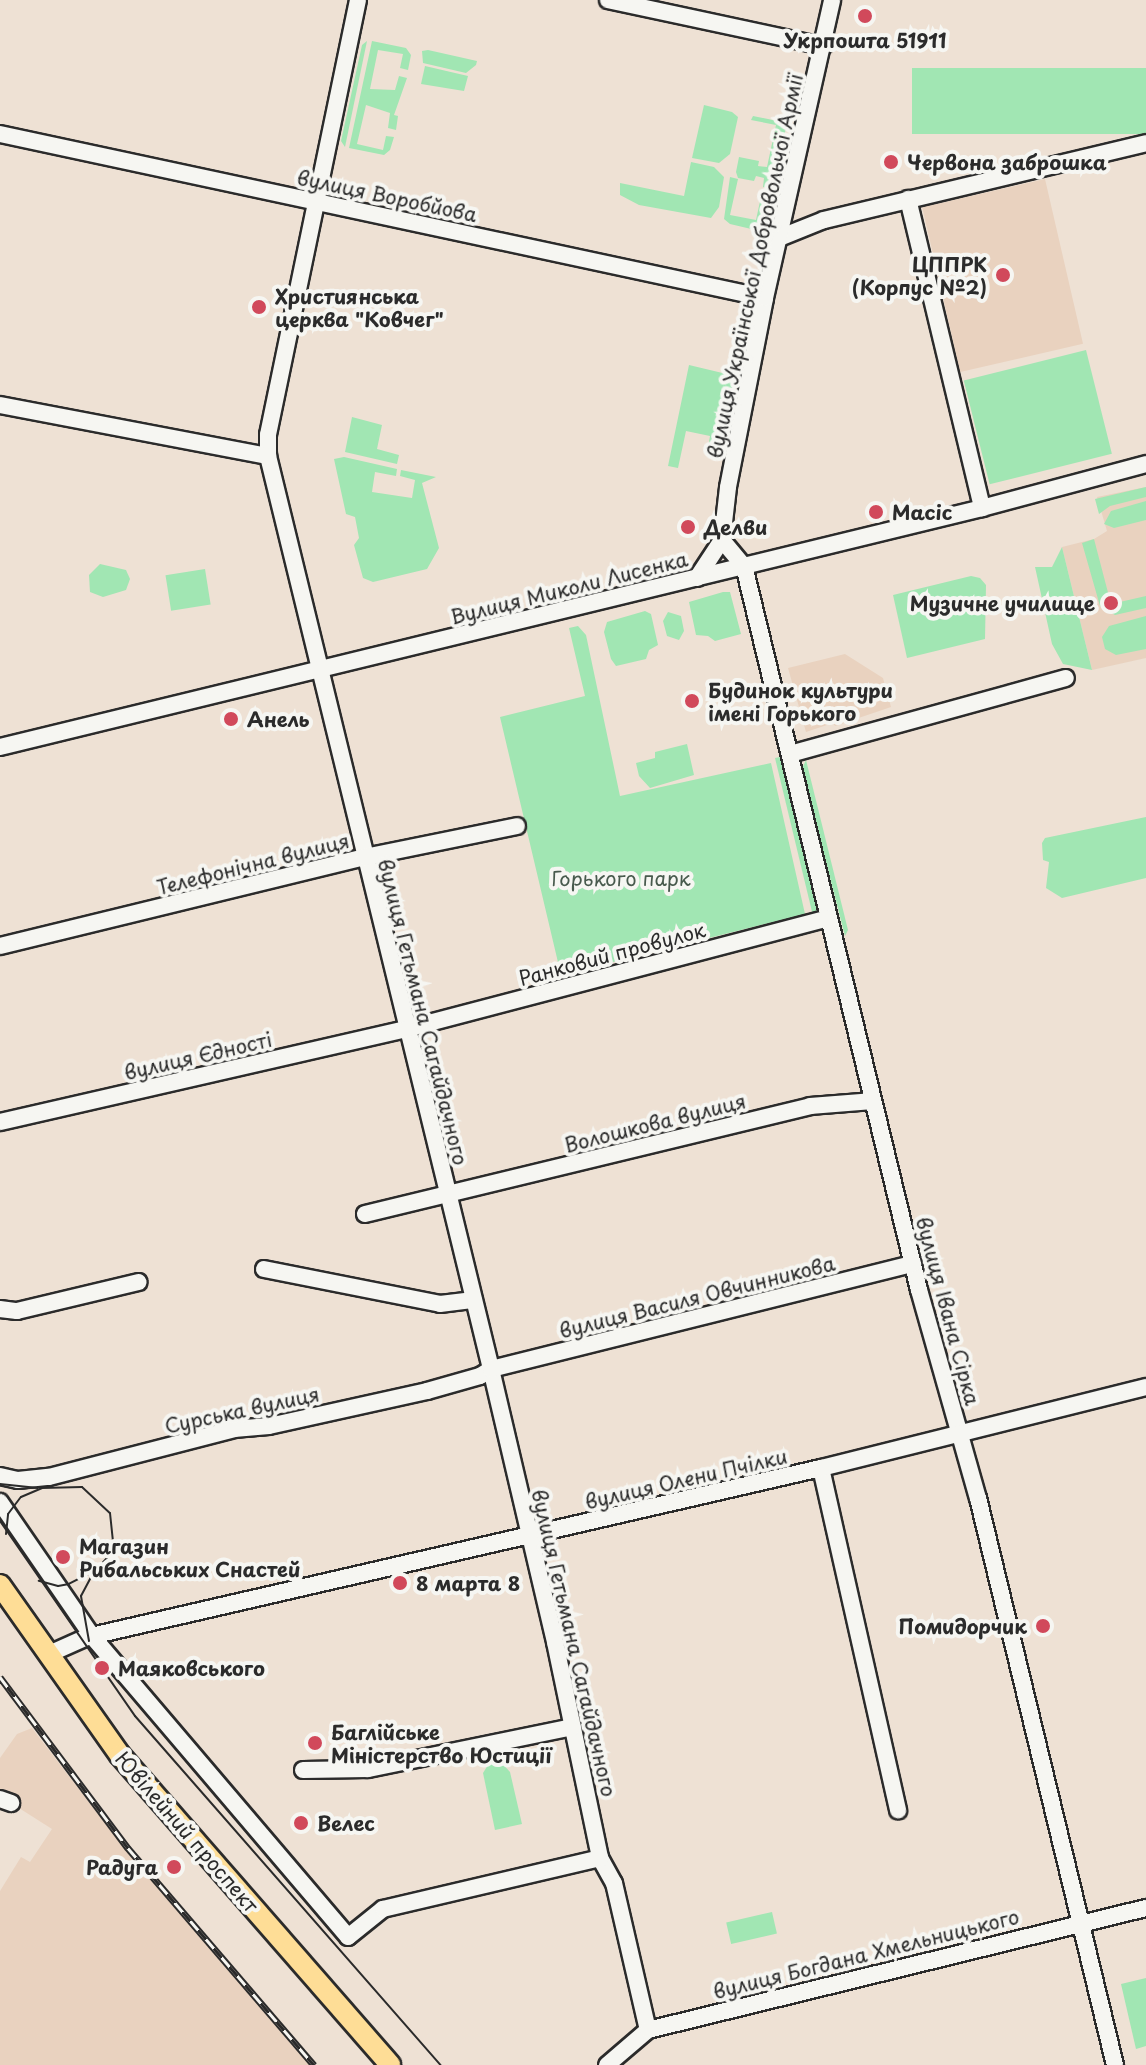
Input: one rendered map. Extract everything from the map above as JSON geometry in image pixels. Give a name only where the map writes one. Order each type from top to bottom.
[{"type":"main road","name":"Ювілейний проспект","points":[[0,1585],[120,1755],[390,2065]]},
{"type":"street","name":"вулиця Гетьмана Сагайдачного","points":[[358,0],[268,435],[268,456],[491,1369],[600,1858],[614,1883],[648,2030]]},
{"type":"street","points":[[608,0],[823,46]]},
{"type":"street","name":"вулиця Української Добровольчої Армії","points":[[697,578],[722,540],[728,487],[765,298],[832,0]]},
{"type":"street","name":"вулиця Воробйова","points":[[0,134],[765,298]]},
{"type":"street","points":[[779,238],[824,220],[1146,143]]},
{"type":"street","points":[[788,194],[792,212],[798,220],[824,220]]},
{"type":"street","points":[[908,199],[982,508]]},
{"type":"street","points":[[0,405],[268,456]]},
{"type":"street","name":"Вулиця Миколи Лисенка","points":[[0,747],[982,508],[1146,464]]},
{"type":"street","points":[[722,540],[744,566]]},
{"type":"street","name":"вулиця Івана Сірка","points":[[744,566],[913,1264],[960,1434],[1115,2065]]},
{"type":"street","points":[[790,754],[1066,678]]},
{"type":"street","name":"Телефонічна вулиця","points":[[0,946],[365,857],[517,826]]},
{"type":"street","name":"Ранковий провулок","points":[[406,1029],[829,918]]},
{"type":"street","name":"вулиця Єдності","points":[[0,1122],[406,1029]]},
{"type":"street","name":"Волошкова вулиця","points":[[365,1214],[810,1106],[873,1101]]},
{"type":"street","name":"вулиця Василя Овчинникова","points":[[491,1369],[913,1264]]},
{"type":"street","points":[[264,1269],[440,1304],[474,1300]]},
{"type":"street","points":[[0,1309],[17,1311],[139,1282]]},
{"type":"street","name":"Сурська вулиця","points":[[0,1476],[18,1480],[49,1477],[234,1429],[269,1426],[427,1391],[480,1376],[491,1369]]},
{"type":"street","name":"вулиця Олени Пчілки","points":[[49,1654],[92,1636],[821,1468],[1146,1387]]},
{"type":"street","points":[[821,1468],[848,1602],[898,1810]]},
{"type":"street","points":[[0,1502],[92,1636],[348,1937],[383,1909],[600,1858]]},
{"type":"street","points":[[303,1770],[368,1769],[573,1727]]},
{"type":"street","name":"вулиця Богдана Хмельницького","points":[[607,2065],[648,2030],[1146,1908]]},
{"type":"shaded area","name":"ЦППРК (Корпус №2)","points":[[1045,179],[1083,344],[960,372],[922,207]]},
{"type":"shaded area","name":"Музичне училище","points":[[1146,487],[1146,658],[1092,670],[1062,547],[1094,539],[1107,531],[1097,497]]},
{"type":"shaded area","points":[[845,654],[883,678],[891,707],[835,726],[833,723],[806,732],[788,668]]},
{"type":"shaded area","points":[[32,1728],[124,1848],[310,2065],[0,2065],[0,1891],[21,1857],[30,1862],[52,1829],[0,1796],[0,1758],[17,1734]]},
{"type":"green space","points":[[367,41],[345,147],[341,141],[362,45]]},
{"type":"green space","points":[[372,41],[406,48],[411,55],[408,70],[400,68],[403,54],[378,50],[370,89],[395,90],[399,76],[407,78],[394,115],[398,116],[396,130],[388,128],[390,113],[366,105],[357,144],[383,150],[386,136],[394,137],[390,150],[384,155],[349,148]]},
{"type":"green space","points":[[422,51],[477,61],[476,65],[466,73],[423,63]]},
{"type":"green space","points":[[425,66],[468,76],[464,91],[421,84]]},
{"type":"green space","points":[[912,68],[1146,68],[1146,134],[912,134]]},
{"type":"green space","points":[[704,105],[732,112],[738,117],[730,154],[719,163],[692,158]]},
{"type":"green space","points":[[753,116],[787,123],[773,189],[763,187],[764,178],[756,176],[754,181],[738,178],[736,172],[739,157],[759,161],[758,166],[767,167],[776,125],[751,120]]},
{"type":"green space","points":[[691,162],[714,167],[724,177],[719,207],[711,218],[639,205],[620,195],[620,183],[684,196]]},
{"type":"green space","points":[[730,177],[738,179],[730,215],[756,220],[762,192],[772,194],[764,232],[730,224],[724,219]]},
{"type":"green space","points":[[1086,350],[1112,454],[990,484],[964,380]]},
{"type":"green space","points":[[689,365],[735,376],[717,456],[707,453],[710,436],[686,431],[678,468],[668,466]]},
{"type":"green space","points":[[352,417],[382,425],[377,449],[399,455],[397,464],[345,452]]},
{"type":"green space","points":[[344,457],[397,469],[396,476],[375,472],[372,492],[412,498],[415,480],[400,476],[401,470],[436,477],[422,483],[439,548],[427,569],[373,582],[363,578],[354,545],[359,538],[355,517],[346,514],[334,459]]},
{"type":"green space","points":[[1146,487],[1146,497],[1110,506],[1099,514],[1095,499]]},
{"type":"green space","points":[[1146,501],[1146,520],[1114,528],[1104,524],[1111,511]]},
{"type":"green space","points":[[1094,539],[1111,604],[1146,596],[1146,608],[1115,615],[1100,606],[1082,543]]},
{"type":"green space","points":[[1062,547],[1092,670],[1063,664],[1052,644],[1035,567],[1052,567]]},
{"type":"green space","points":[[100,564],[126,570],[130,579],[126,590],[103,597],[90,592],[89,575]]},
{"type":"green space","points":[[205,569],[211,605],[171,611],[165,575]]},
{"type":"green space","points":[[971,576],[980,578],[986,585],[985,639],[907,658],[893,595]]},
{"type":"green space","points":[[730,592],[741,634],[715,641],[708,636],[696,635],[689,602]]},
{"type":"green space","points":[[645,611],[651,614],[658,645],[649,650],[646,659],[616,666],[604,632],[607,622]]},
{"type":"green space","points":[[668,612],[681,616],[684,631],[679,640],[667,636],[663,621]]},
{"type":"green space","points":[[1146,616],[1146,649],[1116,655],[1105,649],[1102,637],[1109,626]]},
{"type":"green space","name":"Горького парк","points":[[578,626],[586,635],[620,796],[771,763],[805,914],[561,975],[500,717],[585,696],[569,628]]},
{"type":"green space","points":[[687,744],[694,775],[650,788],[639,776],[636,763],[655,758],[655,752]]},
{"type":"green space","points":[[780,757],[820,919],[814,920],[775,758]]},
{"type":"green space","points":[[806,760],[848,930],[845,936],[802,769]]},
{"type":"green space","points":[[1146,817],[1146,878],[1062,898],[1046,888],[1049,862],[1043,860],[1042,843],[1045,838]]},
{"type":"green space","points":[[501,1762],[510,1772],[522,1824],[495,1830],[483,1773],[488,1765]]},
{"type":"green space","points":[[772,1912],[777,1933],[731,1944],[726,1923]]},
{"type":"green space","points":[[1146,1978],[1146,2046],[1136,2049],[1121,1984]]},
{"type":"tram line","points":[[0,1484],[38,1488]]},
{"type":"tram line","points":[[6,1534],[8,1514],[21,1497],[42,1488],[82,1487],[110,1513],[113,1544],[107,1558],[96,1570],[69,1584],[58,1586],[39,1581]]},
{"type":"tram line","points":[[0,1521],[135,1716],[441,2065]]},
{"type":"tram line","points":[[89,1641],[81,1596],[93,1573]]},
{"type":"railway","points":[[0,1677],[128,1848],[314,2065]]},
{"type":"place","name":"Укрпошта 51911","points":[[865,16]]},
{"type":"place","name":"Червона заброшка","points":[[891,162]]},
{"type":"place","name":"ЦППРК (Корпус №2)","points":[[1003,275]]},
{"type":"place","name":"Християнська церква \"Ковчег\"","points":[[259,307]]},
{"type":"place","name":"Macic","points":[[876,512]]},
{"type":"place","name":"Делви","points":[[688,527]]},
{"type":"place","name":"Музичне училище","points":[[1111,603]]},
{"type":"place","name":"Будинок культури імені Горького","points":[[692,701]]},
{"type":"place","name":"Анель","points":[[231,719]]},
{"type":"place","name":"Магазин Рибальських Снастей","points":[[63,1557]]},
{"type":"place","name":"8 марта 8","points":[[400,1583]]},
{"type":"place","name":"Помидорчик","points":[[1043,1626]]},
{"type":"place","name":"Маяковського","points":[[102,1668]]},
{"type":"place","name":"Баглійське Міністерство Юстиції","points":[[315,1743]]},
{"type":"place","name":"Велес","points":[[301,1823]]},
{"type":"place","name":"Радуга","points":[[174,1867]]}]
